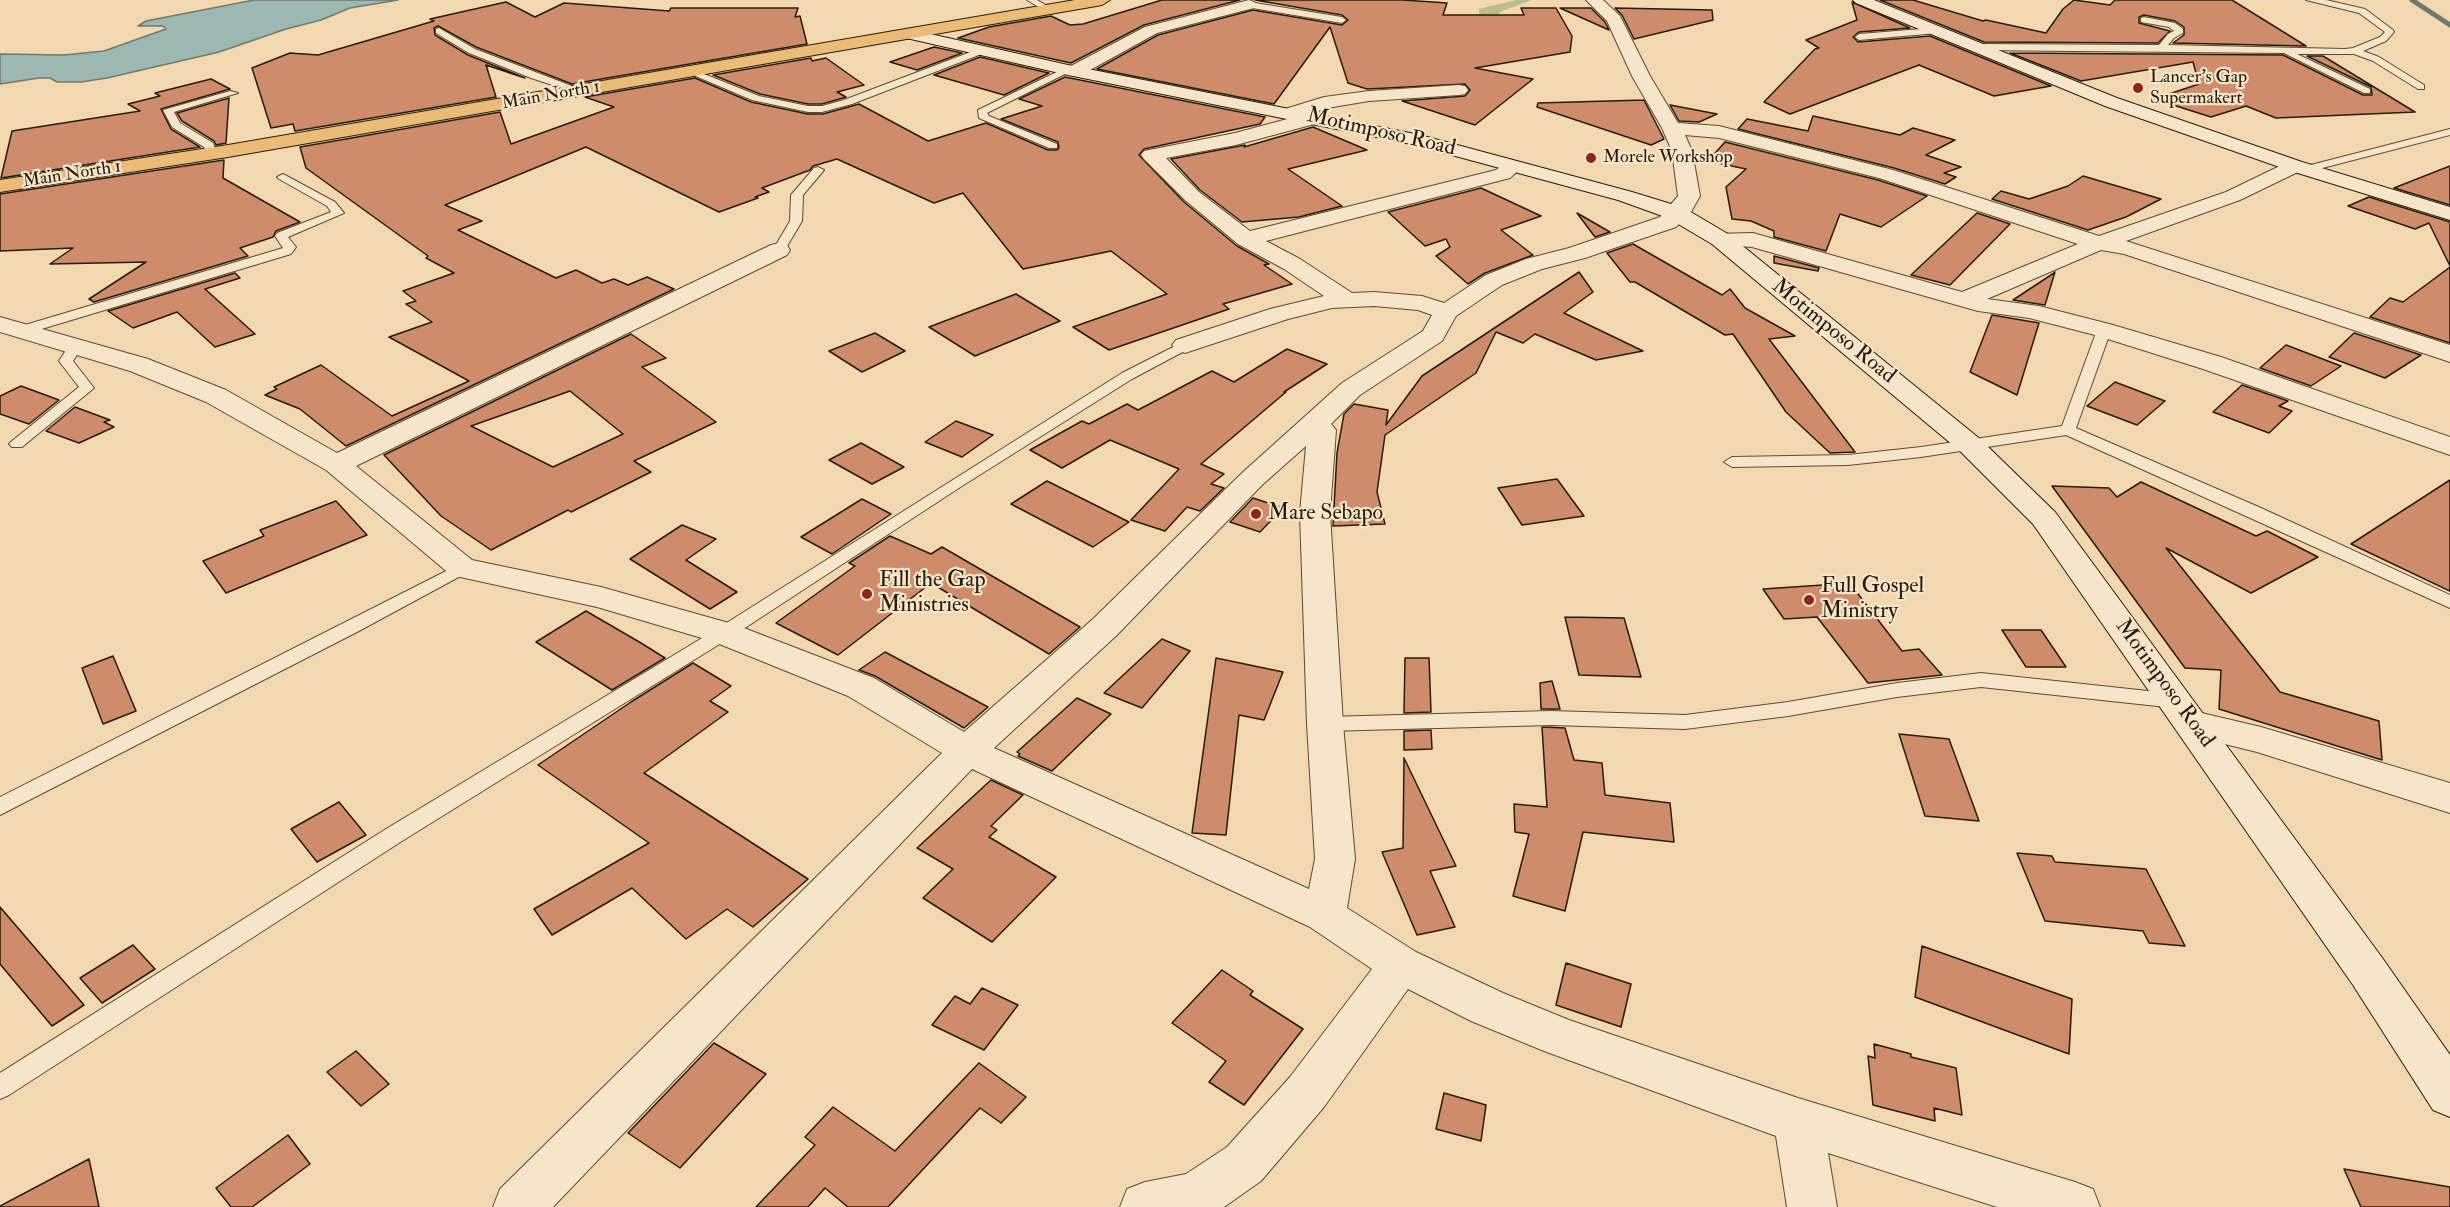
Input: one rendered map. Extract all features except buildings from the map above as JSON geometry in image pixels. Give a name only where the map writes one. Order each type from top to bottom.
[{"type":"main road","name":"Main North 1","points":[[0,186],[212,154],[1102,0]]},
{"type":"street","points":[[518,1207],[967,751],[1105,627],[1252,479],[1351,389],[1433,336],[1446,312],[1494,280],[1534,264],[1577,253],[1668,222],[1683,207],[1689,196],[1682,151],[1672,128],[1641,76],[1614,19],[1594,0]]},
{"type":"street","points":[[1861,0],[2111,102],[2301,167],[2450,214]]},
{"type":"street","points":[[1071,70],[1151,30],[1250,5]]},
{"type":"street","name":"Motimposo Road","points":[[908,34],[1071,70],[1413,139],[1625,196],[1676,213],[1720,239],[1970,445],[2044,518],[2368,972],[2450,1095]]},
{"type":"street","points":[[1347,300],[1312,276],[1246,238],[1192,196],[1151,155],[1236,139],[1303,115],[1324,103],[1369,96],[1459,90]]},
{"type":"street","points":[[1672,128],[1719,132],[1799,150],[1952,194],[2099,243],[2138,251],[2330,312],[2450,354]]},
{"type":"street","points":[[1246,238],[1503,174],[1513,166]]},
{"type":"street","points":[[1964,300],[2099,243],[2233,196],[2301,167]]},
{"type":"street","points":[[1720,239],[1753,240],[1987,306],[2030,311],[2104,330],[2223,367],[2450,446]]},
{"type":"street","points":[[336,464],[779,250]]},
{"type":"street","points":[[1185,345],[1279,314],[1347,300],[1374,299],[1422,303],[1446,312]]},
{"type":"street","points":[[10,328],[139,365],[216,396],[336,464],[462,568],[601,597],[724,633],[861,687],[967,751],[1325,915],[1401,965],[1487,1007],[1560,1037],[1798,1120],[2075,1207]]},
{"type":"street","points":[[1314,424],[1322,430],[1315,513],[1325,724],[1335,859],[1325,915]]},
{"type":"street","points":[[2184,712],[2260,740],[2450,798]]},
{"type":"street","points":[[1145,1207],[1196,1197],[1244,1164],[1308,1092],[1401,965]]},
{"type":"street","points":[[1798,1120],[1812,1207]]},
{"type":"lane","points":[[1031,0],[1050,10]]},
{"type":"lane","points":[[1250,5],[1275,0]]},
{"type":"lane","points":[[2310,0],[2362,11],[2388,28],[2389,36],[2355,51]]},
{"type":"lane","points":[[1250,5],[1342,20]]},
{"type":"lane","points":[[2144,20],[2172,25],[2180,31],[2171,36],[2162,49]]},
{"type":"lane","points":[[1859,37],[1935,31]]},
{"type":"lane","points":[[439,32],[472,51],[534,76],[580,91]]},
{"type":"lane","points":[[1972,47],[2114,46],[2162,49],[2355,51],[2376,59],[2421,87]]},
{"type":"lane","points":[[691,72],[756,99],[808,109],[822,109],[848,102],[981,51]]},
{"type":"lane","points":[[2283,51],[2367,91]]},
{"type":"lane","points":[[1053,146],[984,118],[982,112],[1071,70]]},
{"type":"lane","points":[[212,154],[209,145],[176,125],[168,110],[233,93]]},
{"type":"lane","points":[[2301,167],[2450,132]]},
{"type":"lane","points":[[779,250],[795,221],[797,195],[818,170]]},
{"type":"lane","points":[[10,328],[287,251],[290,247],[281,236],[338,213],[331,204],[283,177]]},
{"type":"lane","points":[[2068,430],[2104,330]]},
{"type":"lane","points":[[0,1087],[394,836],[724,633],[1127,376],[1185,345]]},
{"type":"lane","points":[[17,444],[87,388],[66,361],[75,347]]},
{"type":"lane","points":[[1732,462],[1848,460],[2068,430],[2255,512],[2450,602]]},
{"type":"lane","points":[[0,807],[350,628],[462,568]]},
{"type":"lane","points":[[1325,724],[1551,718],[1685,723],[1788,709],[1897,690],[1981,680],[2184,712]]},
{"type":"green space","points":[[1516,0],[1532,0],[1502,11],[1489,23],[1465,21],[1479,14],[1479,9]]},
{"type":"water","points":[[254,0],[398,0],[350,8],[321,20],[286,29],[219,52],[107,78],[81,82],[57,82],[50,78],[39,78],[0,84],[0,54],[64,55],[104,51],[166,29],[163,26],[138,26],[146,21]]},
{"type":"waterway","points":[[2412,0],[2450,25]]},
{"type":"place","name":"Lancer's Gap Supermakert","points":[[2138,88]]},
{"type":"place","name":"Morele Workshop","points":[[1591,158]]},
{"type":"place","name":"Mare Sebapo","points":[[1256,514]]},
{"type":"place","name":"Fill the Gap Ministries","points":[[867,594]]},
{"type":"place","name":"Full Gospel Ministry","points":[[1809,600]]}]
